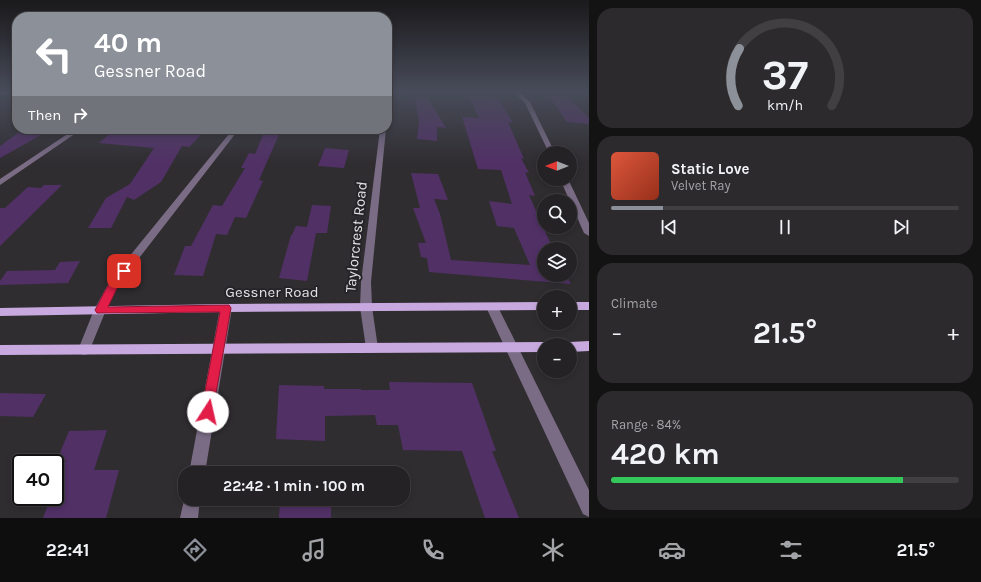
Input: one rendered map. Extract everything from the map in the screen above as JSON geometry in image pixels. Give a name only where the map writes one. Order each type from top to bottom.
[{"type":"main road","name":"Gessner Road","points":[[0,312],[226,308],[537,306]]},
{"type":"main road","points":[[577,306],[589,306]]},
{"type":"main road","points":[[577,346],[589,346]]},
{"type":"main road","points":[[0,350],[537,347]]},
{"type":"street","points":[[533,115],[549,146]]},
{"type":"street","points":[[0,183],[72,134]]},
{"type":"street","points":[[84,350],[100,310],[115,282],[232,134]]},
{"type":"street","name":"Taylorcrest Road","points":[[372,348],[366,307],[366,282],[382,134]]},
{"type":"street","points":[[567,186],[589,233]]},
{"type":"street","points":[[492,307],[589,508]]},
{"type":"street","points":[[198,466],[226,308]]},
{"type":"street","points":[[189,518],[191,506]]},
{"type":"building","points":[[418,115],[438,115],[446,128],[437,127],[437,141],[417,139],[419,122]]},
{"type":"building","points":[[478,115],[508,115],[513,123],[508,122],[524,159],[521,158],[529,173],[525,172],[535,196],[529,195],[537,213],[537,234],[546,234],[550,242],[537,242],[537,281],[429,272],[427,258],[421,257],[418,243],[426,243],[413,208],[420,208],[411,173],[438,174],[448,200],[434,199],[440,214],[451,260],[530,265],[514,228],[497,226],[489,201],[512,204],[501,170],[478,169],[462,117],[479,118]]},
{"type":"building","points":[[562,115],[586,115],[589,118],[589,124],[567,122]]},
{"type":"building","points":[[16,134],[43,134],[0,158],[0,146]]},
{"type":"building","points":[[109,134],[201,135],[189,147],[182,146],[161,182],[134,200],[127,197],[111,228],[88,228],[106,198],[130,184],[154,148],[99,143]]},
{"type":"building","points":[[263,134],[279,134],[259,180],[263,181],[246,218],[235,217],[227,235],[216,234],[203,276],[174,275],[185,246],[191,246],[213,205],[222,206],[245,168],[241,168],[249,153],[255,154]]},
{"type":"building","points":[[325,148],[349,150],[344,168],[318,166]]},
{"type":"building","points":[[44,185],[62,185],[0,246],[0,208],[5,208],[28,187],[41,188]]},
{"type":"building","points":[[312,205],[331,206],[327,233],[316,233],[307,281],[279,278],[291,235],[296,226],[307,227]]},
{"type":"building","points":[[80,261],[68,283],[0,285],[0,281],[7,271],[55,270],[60,262]]},
{"type":"building","points":[[547,282],[570,282],[571,284]]},
{"type":"building","points":[[389,382],[472,383],[496,451],[492,451],[519,518],[485,518],[462,451],[403,450],[398,425],[377,425],[375,415],[325,416],[325,441],[276,439],[279,385],[324,386],[324,389],[390,390]]},
{"type":"building","points":[[0,393],[46,394],[33,417],[0,416]]},
{"type":"building","points":[[107,430],[94,470],[119,470],[106,518],[43,518],[48,506],[64,506],[64,465],[66,460],[64,460],[64,454],[59,454],[69,431]]},
{"type":"building","points":[[280,506],[331,506],[331,518],[279,518]]},
{"type":"route","points":[[124,271],[115,282],[100,310],[226,308],[208,412]]}]
